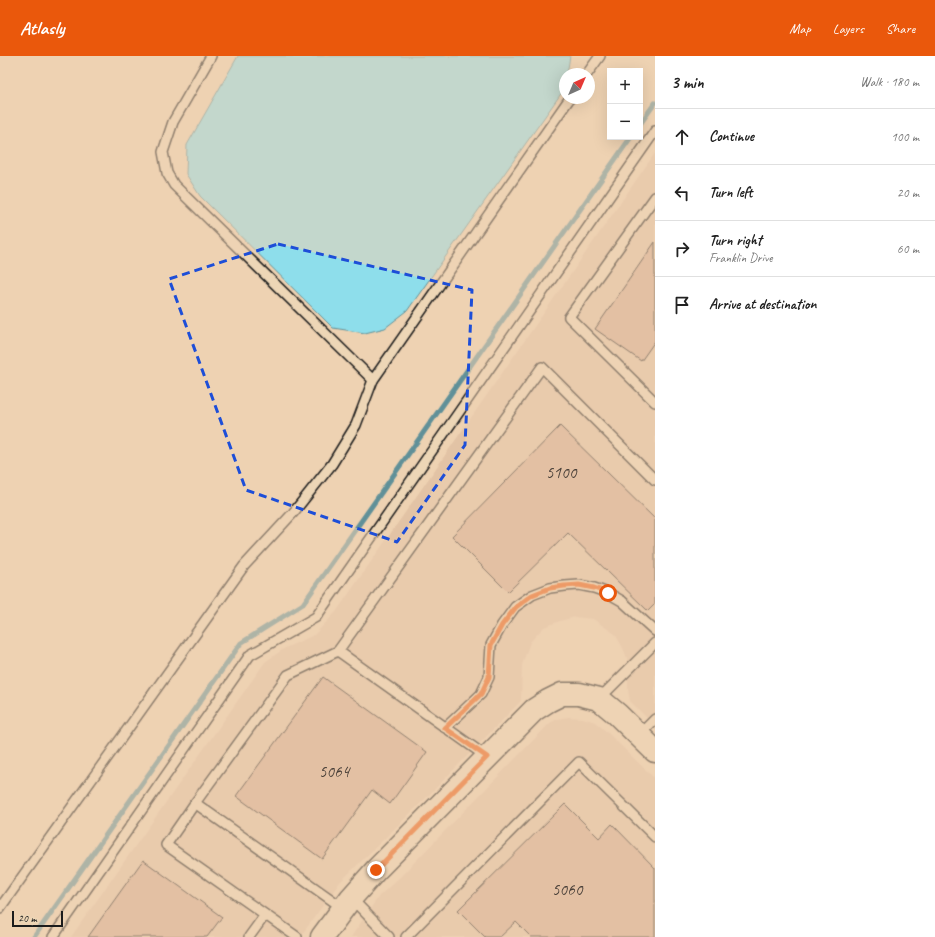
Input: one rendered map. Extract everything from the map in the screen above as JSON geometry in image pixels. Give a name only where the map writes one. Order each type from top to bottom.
[{"type":"street","points":[[322,937],[347,903],[376,870],[534,710],[548,701],[562,694],[579,694],[599,699],[618,714],[655,752]]},
{"type":"lane","points":[[212,56],[173,122],[163,152],[167,173],[174,185],[373,380]]},
{"type":"lane","points":[[594,60],[600,56]]},
{"type":"lane","points":[[0,908],[244,566],[293,512],[332,464],[356,425],[373,380],[566,104]]},
{"type":"lane","points":[[53,937],[250,655],[316,617],[655,132]]},
{"type":"lane","points":[[655,197],[569,317],[655,402]]},
{"type":"lane","points":[[297,937],[166,845],[288,675],[338,651],[542,367],[655,480]]},
{"type":"lane","points":[[445,728],[481,694],[489,677],[491,645],[502,625],[516,607],[532,595],[550,588],[564,586],[579,585],[594,588],[608,593],[622,601],[655,631]]},
{"type":"lane","points":[[599,699],[655,643]]},
{"type":"lane","points":[[338,651],[487,757]]},
{"type":"lane","points":[[639,735],[655,719]]},
{"type":"lane","points":[[406,937],[579,762],[655,837]]},
{"type":"lane","points":[[195,803],[347,903],[389,937]]},
{"type":"lane","points":[[249,937],[265,914]]},
{"type":"highlighted area","points":[[278,244],[472,290],[465,445],[397,542],[246,490],[169,279]]},
{"type":"shaded area","points":[[655,153],[655,726],[630,701],[628,690],[627,658],[615,634],[593,619],[575,617],[560,621],[544,627],[530,642],[522,665],[521,701],[428,796],[340,882],[300,937],[71,937],[265,662],[285,648],[314,635],[336,612]]},
{"type":"shaded area","points":[[568,717],[583,718],[595,722],[655,779],[655,937],[351,937],[379,896],[400,877],[550,723],[557,719]]},
{"type":"water","points":[[238,56],[570,56],[568,68],[559,68],[559,96],[407,311],[385,328],[365,333],[333,328],[200,196],[186,174],[187,145]]},
{"type":"building","points":[[655,242],[655,341],[641,361],[595,329]]},
{"type":"building","points":[[560,426],[655,519],[655,604],[648,611],[568,533],[508,592],[452,536]]},
{"type":"building","points":[[323,677],[427,752],[390,804],[372,790],[322,859],[236,796]]},
{"type":"building","points":[[565,804],[599,838],[612,824],[655,868],[655,937],[531,937],[516,922],[500,937],[485,937],[458,910]]},
{"type":"building","points":[[143,860],[222,917],[207,937],[88,937]]},
{"type":"waterway","points":[[643,120],[655,103]]},
{"type":"waterway","points":[[34,937],[241,643],[303,604],[629,140]]},
{"type":"route","points":[[376,870],[487,757],[445,728],[481,694],[489,677],[491,645],[502,625],[516,607],[532,595],[550,588],[579,585],[608,593]]}]
